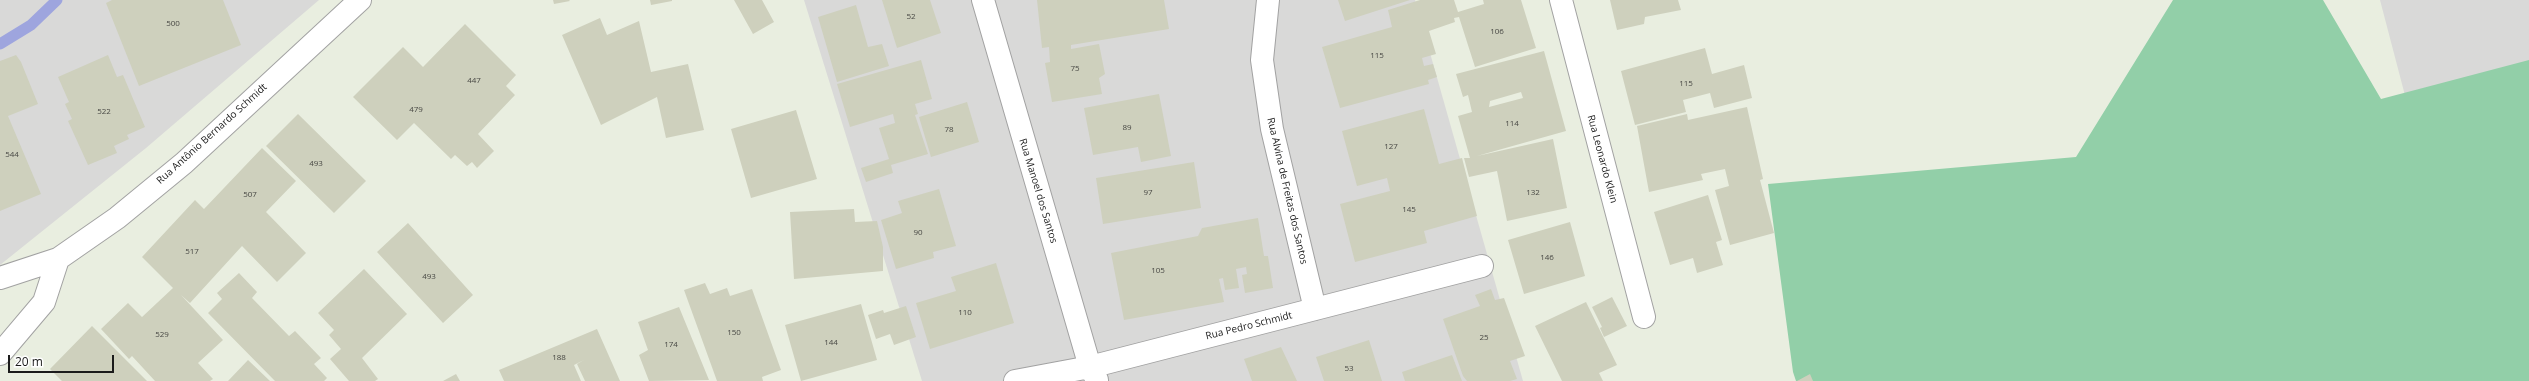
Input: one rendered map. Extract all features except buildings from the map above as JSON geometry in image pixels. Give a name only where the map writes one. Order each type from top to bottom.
[{"type":"street","name":"Rua Antônio Bernardo Schmidt","points":[[0,278],[58,259],[117,218],[184,163],[360,0]]},
{"type":"street","name":"Rua Manoel dos Santos","points":[[983,0],[1094,374]]},
{"type":"street","name":"Rua Alvina de Freitas dos Santos","points":[[1268,0],[1262,60],[1272,129],[1315,309]]},
{"type":"street","name":"Rua Leonardo Klein","points":[[1561,0],[1644,318]]},
{"type":"street","points":[[0,354],[44,302],[58,259]]},
{"type":"street","name":"Rua Pedro Schmidt","points":[[1015,381],[1094,374],[1315,309],[1482,266]]},
{"type":"shaded area","points":[[0,0],[319,0],[146,148],[0,265]]},
{"type":"shaded area","points":[[804,0],[1415,0],[1523,381],[922,381]]},
{"type":"shaded area","points":[[2380,0],[2529,0],[2529,87],[2413,126]]},
{"type":"green space","points":[[2173,0],[2323,0],[2381,99],[2529,60],[2529,381],[1796,381],[1793,372],[1768,184],[2076,157]]},
{"type":"waterway","points":[[0,44],[31,25],[57,0]]}]
